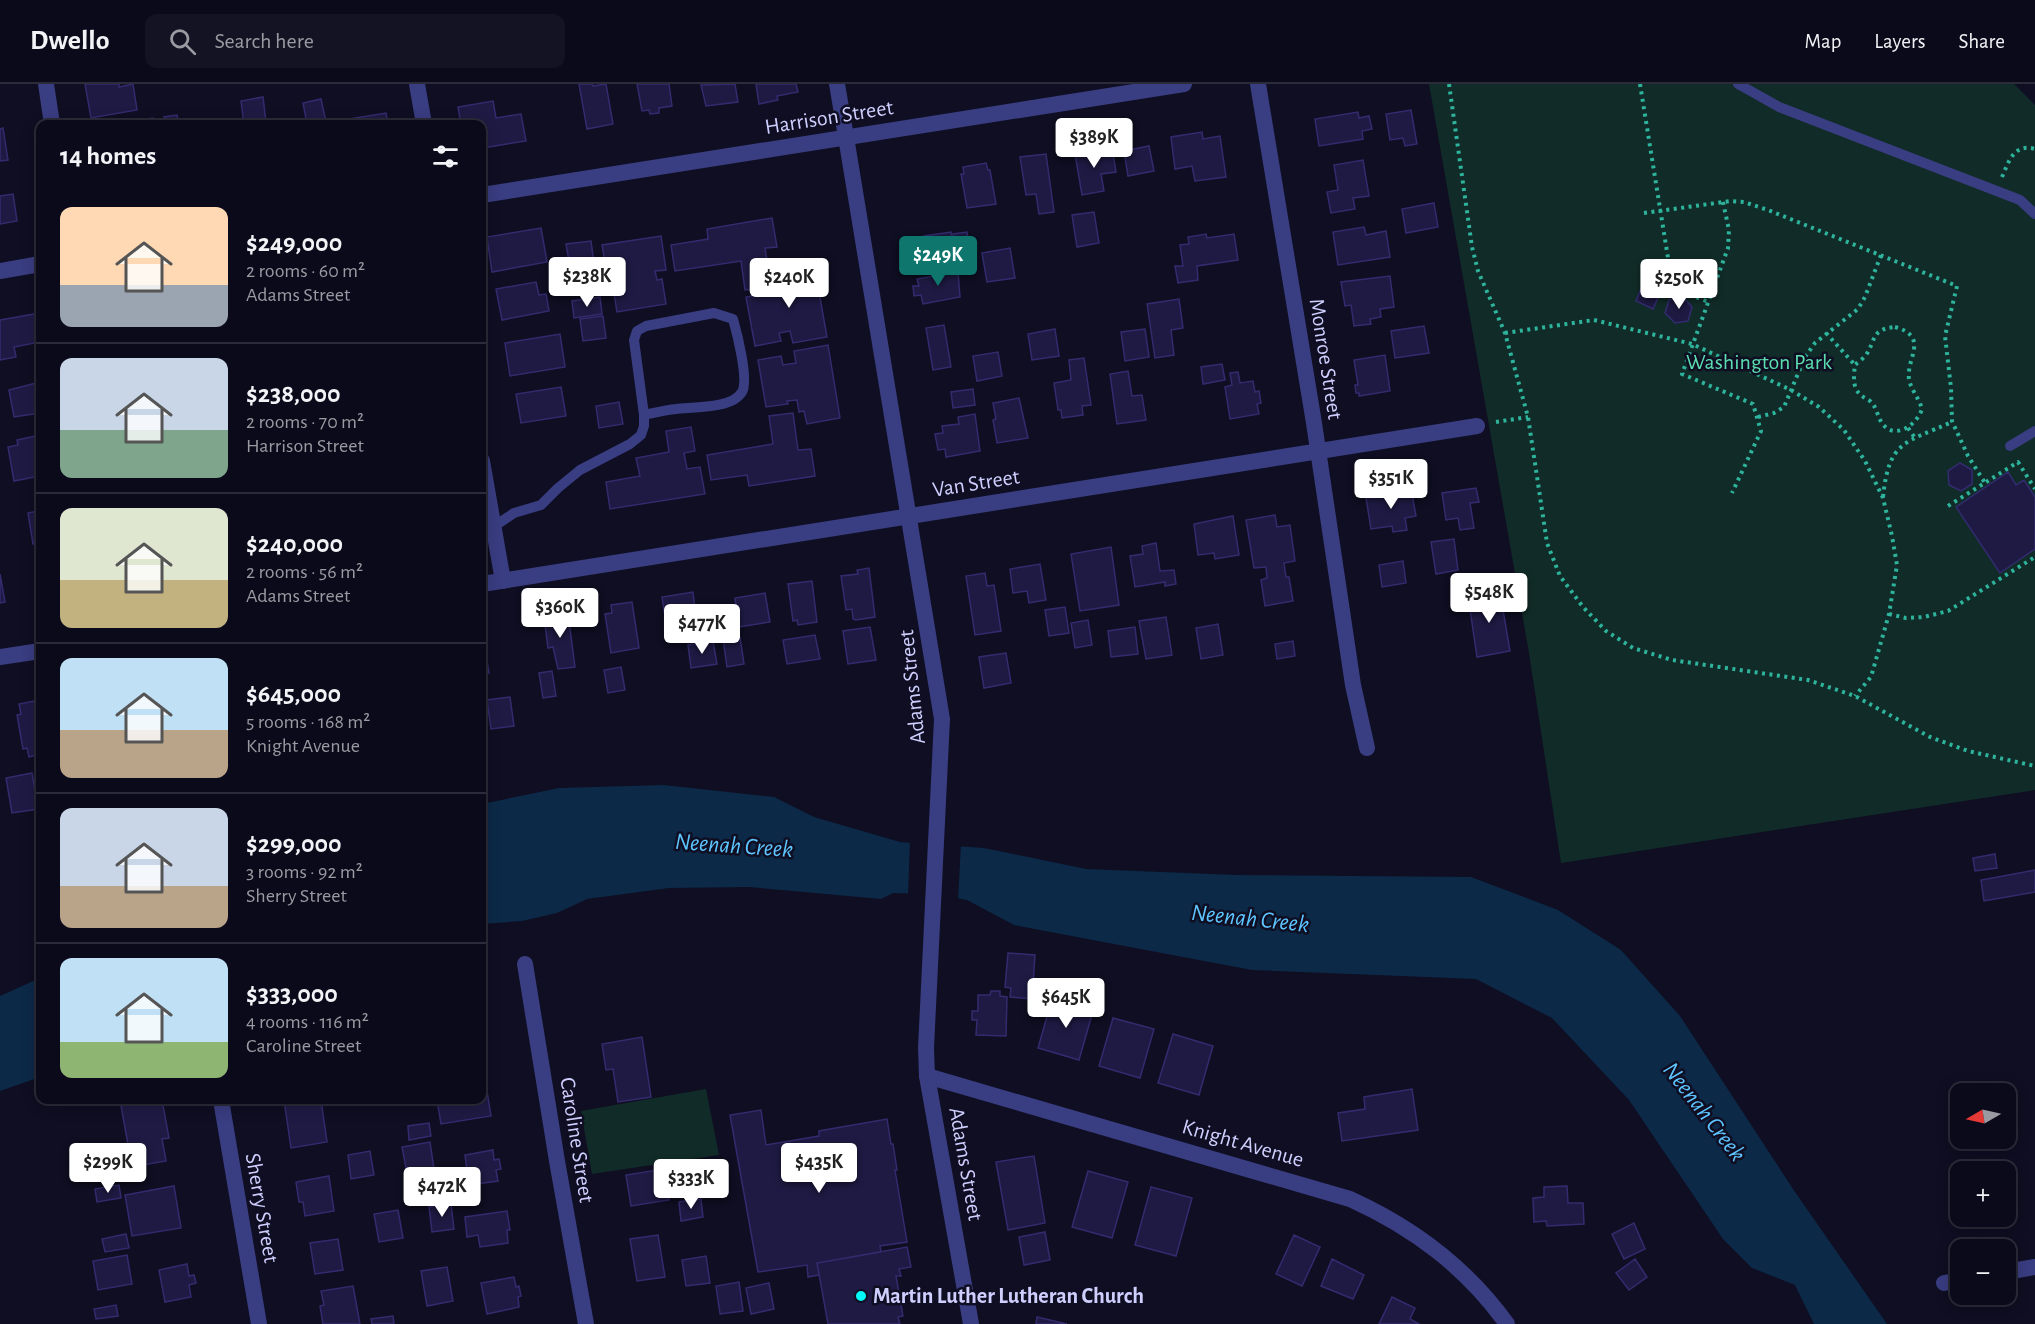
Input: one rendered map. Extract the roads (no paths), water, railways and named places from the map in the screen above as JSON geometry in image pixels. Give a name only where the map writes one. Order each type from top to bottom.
[{"type":"street","points":[[46,84],[51,120]]},
{"type":"street","points":[[417,84],[423,120]]},
{"type":"street","name":"Adams Street","points":[[837,84],[942,718],[927,1013],[927,1076],[971,1324]]},
{"type":"street","name":"Harrison Street","points":[[486,194],[1184,84]]},
{"type":"street","name":"Monroe Street","points":[[1258,84],[1353,685],[1367,748]]},
{"type":"street","points":[[0,271],[36,265]]},
{"type":"street","name":"Van Street","points":[[486,583],[1484,425]]},
{"type":"street","points":[[486,484],[503,581]]},
{"type":"street","points":[[0,657],[36,652]]},
{"type":"street","name":"Caroline Street","points":[[525,964],[586,1324]]},
{"type":"street","name":"Knight Avenue","points":[[927,1076],[1350,1199],[1393,1220],[1443,1253],[1469,1278],[1507,1324]]},
{"type":"street","name":"Sherry Street","points":[[221,1104],[259,1324]]},
{"type":"street","points":[[2016,1271],[2035,1268]]},
{"type":"lane","points":[[1738,84],[1779,107],[2020,200],[2035,214]]},
{"type":"lane","points":[[493,526],[514,513],[541,505],[580,470],[630,444],[640,435],[644,426],[644,415],[634,340],[637,330],[714,313],[733,319],[744,380],[742,392],[733,400],[711,406],[674,409],[644,415]]},
{"type":"lane","points":[[2010,446],[2035,431]]},
{"type":"water","name":"Neenah Creek","points":[[664,785],[774,797],[814,817],[900,842],[984,848],[1086,869],[1237,875],[1471,877],[1558,910],[1621,950],[1680,1016],[1793,1189],[1887,1324],[1814,1324],[1795,1285],[1752,1268],[1723,1239],[1629,1100],[1552,1018],[1476,979],[1252,970],[1014,925],[967,900],[934,894],[893,893],[881,899],[749,887],[669,888],[587,899],[557,913],[522,921],[486,924],[486,803],[559,788]]},
{"type":"water","points":[[36,980],[36,1078],[0,1091],[0,996]]},
{"type":"place","name":"Martin Luther Lutheran Church","points":[[861,1296]]},
{"type":"park label","name":"Washington Park","points":[[1759,362]]}]
